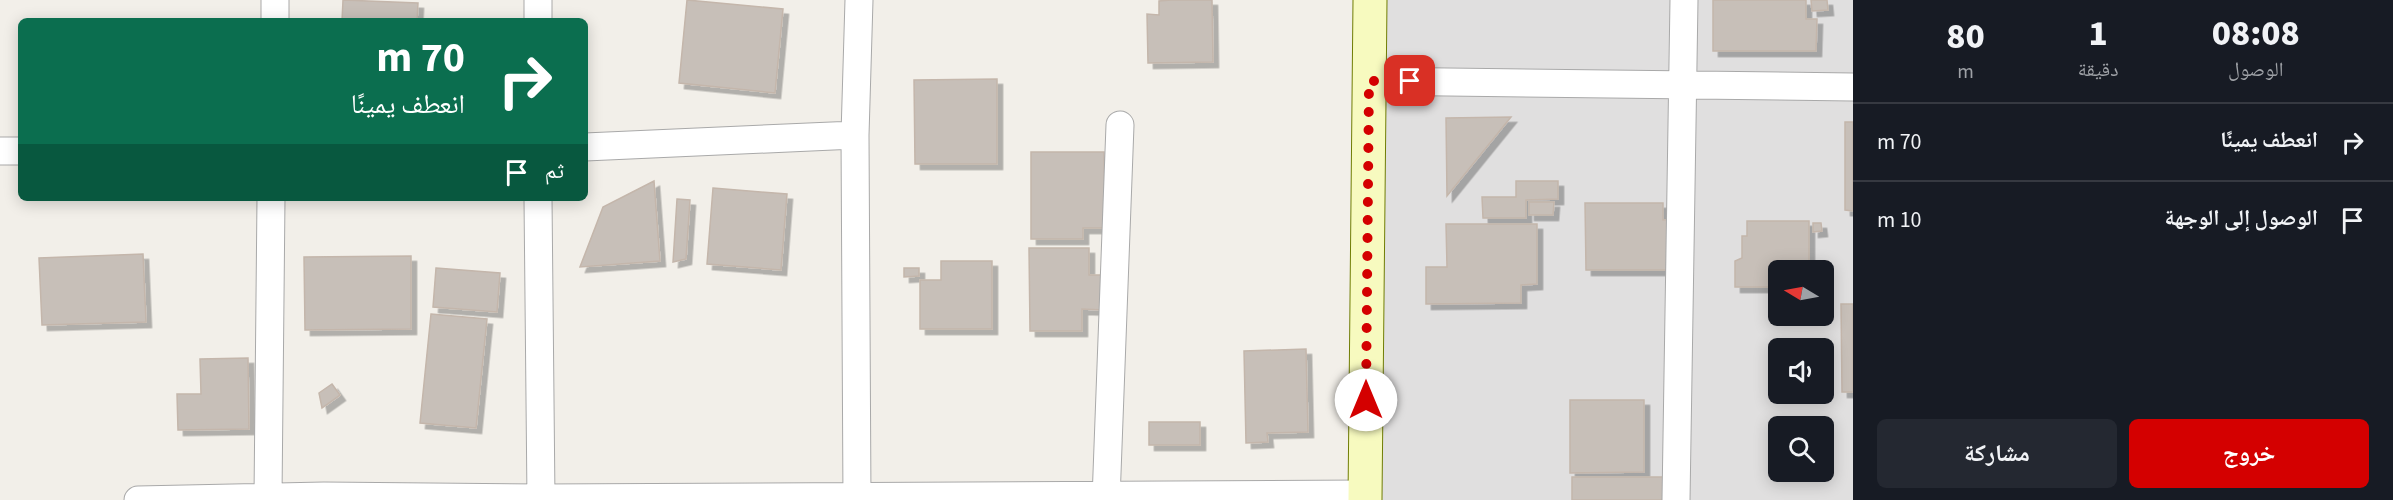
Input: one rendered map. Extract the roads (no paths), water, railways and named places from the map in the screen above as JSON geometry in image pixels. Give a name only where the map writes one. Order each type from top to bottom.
[{"type":"street","points":[[275,0],[275,18]]},
{"type":"street","points":[[538,0],[538,18]]},
{"type":"street","points":[[857,498],[855,135],[859,0]]},
{"type":"street","points":[[138,500],[268,497],[541,499],[1365,497],[1370,0]]},
{"type":"street","points":[[1676,500],[1684,0]]},
{"type":"street","points":[[1369,81],[1853,87]]},
{"type":"street","points":[[1106,497],[1120,125]]},
{"type":"street","points":[[588,147],[855,135]]},
{"type":"street","points":[[0,151],[18,151]]},
{"type":"street","points":[[268,497],[271,201]]},
{"type":"street","points":[[538,201],[541,499]]}]
